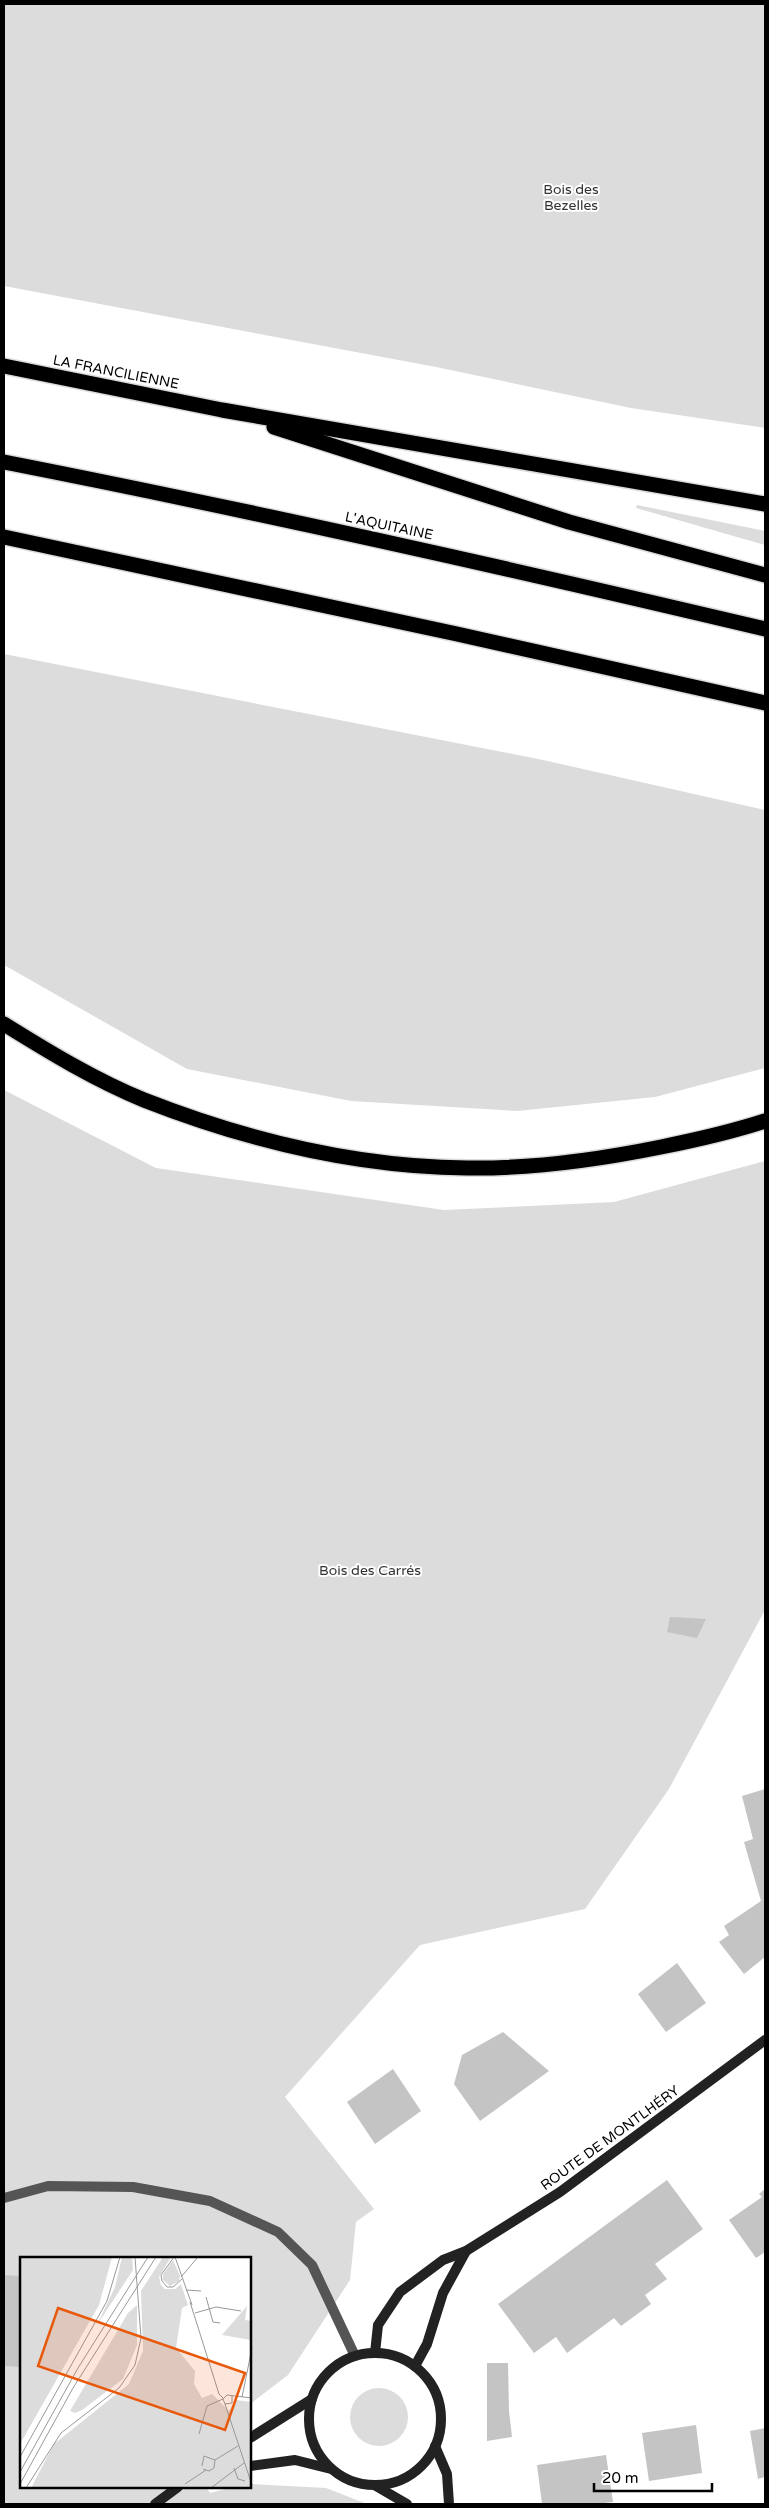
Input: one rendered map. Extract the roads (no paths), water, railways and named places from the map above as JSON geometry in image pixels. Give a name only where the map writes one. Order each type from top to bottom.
[{"type":"highway","name":"LA FRANCILIENNE","points":[[4,366],[222,410]]},
{"type":"highway","points":[[222,410],[765,504]]},
{"type":"highway","points":[[222,410],[569,522],[765,575]]},
{"type":"highway","name":"L'AQUITAINE","points":[[4,462],[132,487],[511,569],[765,629]]},
{"type":"highway","points":[[4,537],[457,634],[765,703]]},
{"type":"highway","points":[[4,1024],[80,1069],[142,1099],[207,1123],[262,1140],[403,1164],[467,1168],[566,1163],[690,1141],[765,1121]]},
{"type":"main road","name":"ROUTE DE MONTLHÉRY","points":[[375,2353],[378,2325],[400,2292],[443,2260],[466,2252],[560,2192],[765,2040]]},
{"type":"main road","name":"ROUTE DE MONTLHÉRY","points":[[415,2366],[427,2344],[443,2293],[466,2252]]},
{"type":"main road","points":[[376,2486],[412,2475],[426,2462],[435,2446],[441,2429],[441,2411],[436,2393],[430,2381],[415,2366],[395,2356],[375,2353],[355,2356],[336,2365],[326,2375],[312,2399],[309,2418],[311,2437],[318,2455],[331,2469],[345,2479],[376,2486],[407,2504]]},
{"type":"main road","points":[[251,2437],[312,2399]]},
{"type":"main road","points":[[435,2446],[447,2474],[449,2504]]},
{"type":"main road","points":[[251,2466],[295,2460],[331,2469]]},
{"type":"main road","points":[[155,2504],[177,2488]]},
{"type":"lane","points":[[4,2198],[48,2186],[133,2186],[210,2201],[278,2232],[312,2265],[355,2356]]},
{"type":"park label","name":"Bois des Bezelles","points":[[571,197]]},
{"type":"park label","name":"Bois des Carrés","points":[[370,1570]]}]
